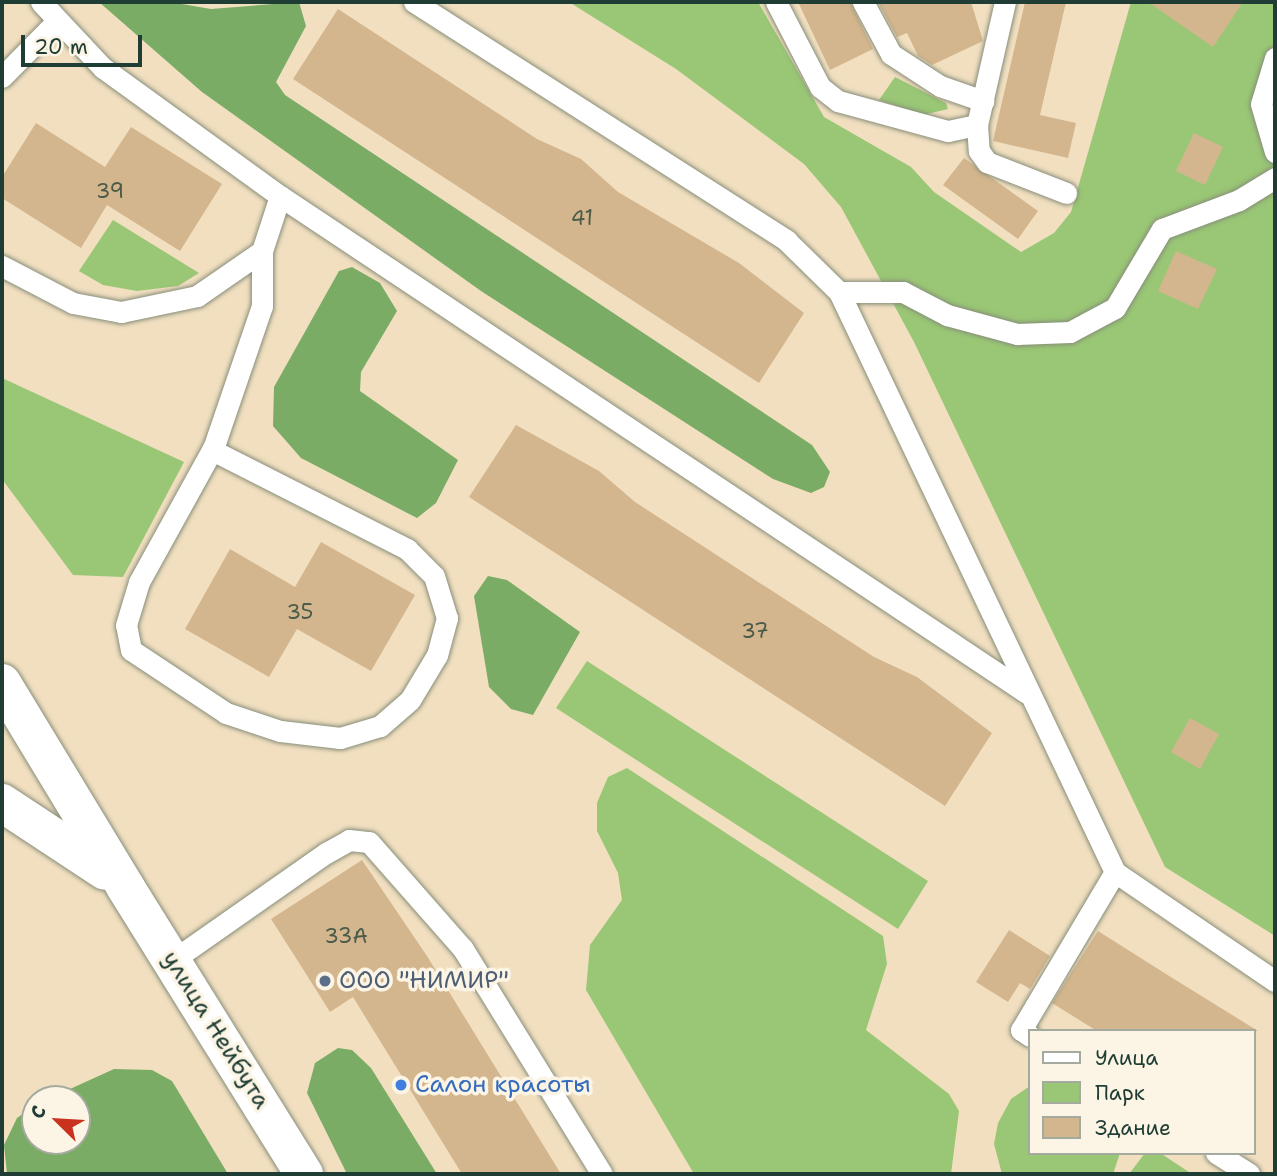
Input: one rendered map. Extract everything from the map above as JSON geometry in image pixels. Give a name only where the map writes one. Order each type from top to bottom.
[{"type":"main road","name":"улица Нейбута","points":[[2,683],[125,888],[173,960],[304,1174]]},
{"type":"main road","name":"улица Нейбута","points":[[2,803],[72,844],[125,888]]},
{"type":"lane","points":[[41,2],[56,22],[103,68],[280,196],[1027,693]]},
{"type":"lane","points":[[414,2],[788,241],[839,292],[1027,693],[1115,872],[1131,888],[1275,981]]},
{"type":"lane","points":[[776,2],[820,87],[838,101],[920,128],[977,125]]},
{"type":"lane","points":[[863,2],[891,54],[940,86],[983,101]]},
{"type":"lane","points":[[1004,2],[977,125],[979,151],[987,162],[1066,193]]},
{"type":"lane","points":[[2,77],[56,22]]},
{"type":"lane","points":[[1275,58],[1261,104],[1275,152]]},
{"type":"lane","points":[[839,292],[903,292],[947,315],[1017,334],[1070,332],[1115,308],[1162,229],[1239,200],[1275,178]]},
{"type":"lane","points":[[212,450],[407,549],[434,576],[447,618],[437,654],[410,700],[380,726],[340,738],[280,732],[226,713],[131,650],[126,625],[139,582],[212,450],[262,306],[262,251],[280,196]]},
{"type":"lane","points":[[2,267],[73,303],[121,312],[197,296],[262,251]]},
{"type":"lane","points":[[173,960],[326,853],[349,840],[369,842],[463,949],[602,1174]]},
{"type":"lane","points":[[1028,1035],[1021,1030],[1115,872]]},
{"type":"lane","points":[[1219,1155],[1249,1174]]},
{"type":"green space","points":[[99,2],[170,2],[211,9],[299,2],[306,26],[276,82],[285,95],[812,445],[830,472],[824,487],[811,493],[773,479],[481,291],[202,92]]},
{"type":"green space","points":[[569,2],[758,2],[824,117],[911,167],[934,192],[1021,252],[1054,233],[1071,212],[1131,2],[1275,2],[1275,936],[1165,867],[914,342],[841,207],[804,164],[676,69]]},
{"type":"green space","points":[[895,77],[946,103],[948,109],[923,115],[879,100]]},
{"type":"green space","points":[[113,220],[199,273],[178,286],[137,291],[103,285],[79,271]]},
{"type":"green space","points":[[352,267],[380,283],[397,311],[361,372],[360,391],[458,460],[436,503],[417,518],[301,458],[273,426],[274,387],[339,271]]},
{"type":"green space","points":[[2,378],[184,462],[123,577],[73,575],[2,479]]},
{"type":"green space","points":[[488,576],[507,580],[580,632],[533,715],[511,709],[489,687],[474,596]]},
{"type":"green space","points":[[587,661],[928,881],[898,929],[556,708]]},
{"type":"green space","points":[[627,768],[883,936],[887,964],[866,1030],[949,1094],[959,1111],[951,1174],[694,1174],[586,990],[590,945],[622,900],[618,873],[597,831],[597,803],[608,777]]},
{"type":"green space","points":[[338,1048],[352,1050],[371,1068],[437,1174],[347,1174],[307,1093],[315,1063]]},
{"type":"green space","points":[[114,1069],[152,1070],[172,1081],[228,1174],[7,1174],[4,1145],[21,1115],[21,1155],[91,1155],[91,1085],[79,1085]]},
{"type":"green space","points":[[1028,1087],[1028,1155],[1119,1155],[1113,1174],[1002,1174],[994,1144],[998,1123],[1011,1099]]},
{"type":"green space","points":[[1143,1155],[1163,1155],[1192,1174],[1129,1174]]},
{"type":"building","points":[[798,2],[850,2],[873,49],[830,70]]},
{"type":"building","points":[[878,2],[971,2],[983,41],[932,65],[918,56],[907,33],[897,37]]},
{"type":"building","points":[[1025,2],[1066,2],[1040,115],[1076,123],[1068,158],[993,141]]},
{"type":"building","points":[[1148,2],[1243,2],[1213,47]]},
{"type":"building","points":[[338,9],[537,139],[581,159],[618,192],[739,263],[804,313],[759,383],[293,79]]},
{"type":"building","points":[[36,123],[105,167],[131,127],[222,184],[180,251],[107,205],[81,248],[2,198],[2,177]]},
{"type":"building","points":[[1194,133],[1223,147],[1205,185],[1176,171]]},
{"type":"building","points":[[964,158],[1038,211],[1018,239],[943,185]]},
{"type":"building","points":[[1176,251],[1217,269],[1198,309],[1158,291]]},
{"type":"building","points":[[516,425],[599,471],[635,502],[874,657],[917,677],[992,733],[945,806],[469,497]]},
{"type":"building","points":[[321,542],[415,595],[371,671],[297,629],[269,677],[185,629],[230,549],[295,587]]},
{"type":"building","points":[[1190,718],[1219,734],[1200,769],[1171,752]]},
{"type":"building","points":[[362,860],[427,956],[561,1174],[462,1174],[353,997],[330,1012],[271,919]]},
{"type":"building","points":[[1009,930],[1050,956],[1030,989],[1020,983],[1008,1002],[976,982]]},
{"type":"building","points":[[1098,931],[1255,1029],[1094,1029],[1052,1003]]},
{"type":"place","name":"ООО \"НИМИР\"","points":[[325,981]]},
{"type":"place","name":"Салон красоты","points":[[401,1085]]}]
